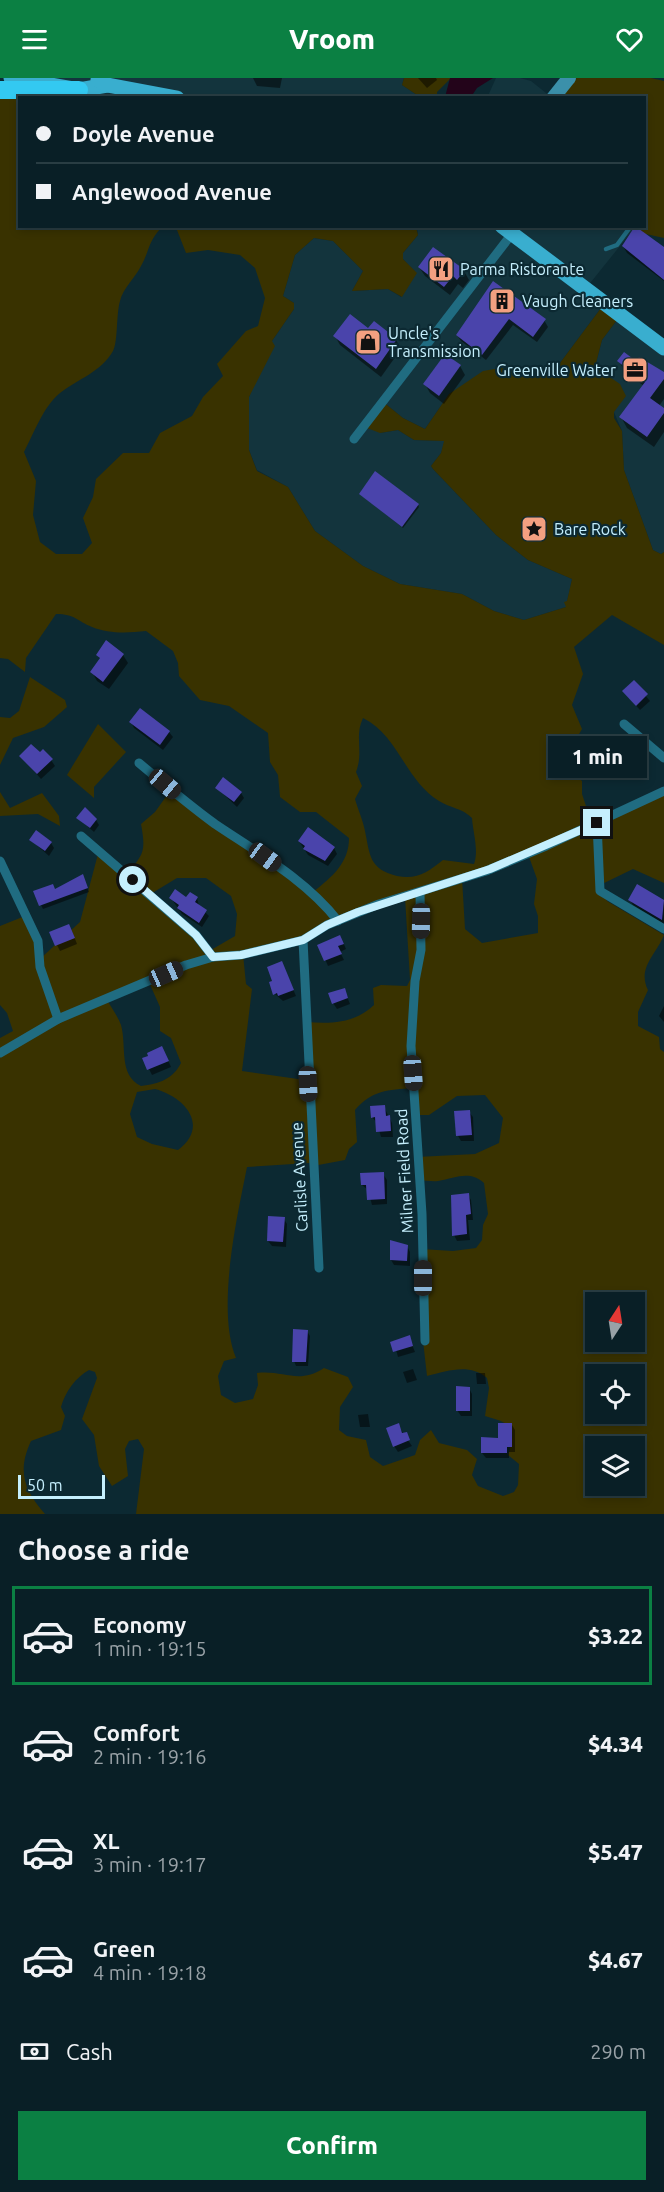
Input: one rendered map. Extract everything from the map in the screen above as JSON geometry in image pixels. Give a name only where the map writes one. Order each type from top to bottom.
[{"type":"highway","points":[[0,90],[78,90]]},
{"type":"main road","points":[[11,78],[78,90],[100,82],[167,96]]},
{"type":"main road","points":[[555,96],[569,78]]},
{"type":"main road","points":[[506,231],[664,348]]},
{"type":"street","points":[[354,439],[506,231]]},
{"type":"street","points":[[624,724],[664,758]]},
{"type":"street","points":[[139,763],[213,822],[291,876],[326,905],[338,921]]},
{"type":"street","points":[[0,1053],[58,1018],[186,965],[213,957],[241,955],[303,940],[338,921],[379,904],[420,893],[490,869],[664,791]]},
{"type":"street","points":[[597,823],[600,891],[664,929]]},
{"type":"street","points":[[81,836],[196,935],[213,957]]},
{"type":"street","points":[[0,861],[39,941],[40,967],[58,1018]]},
{"type":"street","name":"Milner Field Road","points":[[420,893],[420,951],[411,1046],[422,1214],[425,1341]]},
{"type":"street","name":"Carlisle Avenue","points":[[303,940],[319,1268]]},
{"type":"lane","points":[[606,249],[617,245],[630,228]]},
{"type":"shaded area","points":[[27,78],[404,78],[402,85],[418,96],[34,96]]},
{"type":"shaded area","points":[[404,78],[451,78],[437,92],[437,96],[418,96],[402,85]]},
{"type":"shaded area","points":[[450,78],[493,78],[477,88],[472,96],[445,96]]},
{"type":"shaded area","points":[[496,78],[520,78],[531,81],[550,96],[488,96]]},
{"type":"shaded area","points":[[567,78],[651,78],[664,81],[664,238],[632,231],[632,228],[646,228],[646,96],[553,96]]},
{"type":"shaded area","points":[[0,92],[18,97],[18,228],[161,228],[122,296],[113,351],[96,370],[54,399],[44,413],[24,452],[36,481],[33,515],[40,542],[56,554],[82,554],[92,543],[83,518],[93,497],[96,479],[123,453],[149,453],[160,433],[192,416],[203,397],[223,376],[217,364],[246,331],[258,326],[265,298],[255,268],[240,255],[208,250],[186,253],[177,230],[174,228],[416,228],[418,235],[403,253],[403,259],[417,273],[402,297],[388,289],[352,291],[363,271],[333,241],[314,238],[295,255],[283,296],[294,303],[294,309],[272,341],[275,346],[249,397],[249,450],[257,471],[288,487],[315,531],[363,566],[400,584],[462,594],[494,611],[524,620],[566,607],[564,602],[567,601],[572,579],[528,560],[496,535],[433,469],[431,466],[441,453],[444,441],[414,440],[398,430],[380,433],[367,428],[382,401],[403,418],[425,429],[449,394],[483,371],[500,368],[554,371],[604,304],[620,316],[602,340],[595,367],[620,384],[626,396],[614,412],[614,418],[622,431],[624,470],[653,550],[661,554],[664,552],[664,645],[612,615],[574,647],[583,674],[572,705],[582,729],[568,753],[574,774],[582,781],[582,794],[592,824],[664,789],[664,883],[633,869],[598,886],[607,901],[664,935],[646,968],[645,982],[648,990],[638,1012],[638,1026],[659,1037],[660,1049],[664,1052],[664,1514],[136,1514],[144,1449],[138,1439],[129,1441],[125,1449],[128,1476],[112,1486],[99,1466],[94,1435],[82,1419],[97,1378],[95,1372],[89,1370],[75,1381],[65,1396],[61,1407],[65,1416],[61,1430],[31,1441],[27,1452],[24,1462],[25,1480],[32,1497],[45,1514],[0,1514],[0,1038],[13,1031],[7,1013],[0,1005],[0,926],[25,916],[41,958],[80,922],[98,854],[126,875],[142,852],[141,824],[155,812],[170,791],[313,892],[333,875],[343,862],[349,838],[316,812],[300,812],[280,797],[278,775],[270,762],[268,733],[229,706],[200,700],[179,676],[178,663],[173,651],[146,631],[105,631],[72,617],[56,614],[26,658],[25,672],[8,659],[0,658]],"holes":[[[363,718],[385,735],[427,792],[472,818],[476,847],[474,864],[443,860],[422,874],[404,877],[388,873],[372,860],[355,799],[362,786],[356,772],[359,757],[359,732]],[[528,854],[537,879],[534,904],[538,916],[538,933],[482,943],[465,929],[462,878]],[[177,878],[206,878],[231,896],[237,914],[235,936],[211,950],[149,895]],[[405,897],[410,980],[407,986],[381,985],[373,988],[374,1005],[359,1016],[343,1021],[307,1022],[305,1080],[242,1071],[252,989],[246,984],[243,954],[300,940]],[[148,980],[160,1007],[160,1031],[171,1038],[181,1063],[165,1080],[141,1086],[129,1075],[121,1025],[107,1000]],[[413,1088],[415,1115],[429,1115],[457,1096],[485,1095],[503,1118],[499,1143],[475,1154],[417,1157],[418,1180],[436,1181],[468,1176],[484,1183],[488,1214],[483,1225],[482,1240],[476,1248],[453,1251],[421,1249],[422,1332],[427,1376],[450,1370],[466,1369],[480,1373],[487,1378],[489,1388],[485,1416],[507,1424],[510,1428],[512,1438],[508,1455],[519,1464],[518,1485],[514,1492],[503,1496],[478,1486],[472,1475],[477,1459],[467,1450],[439,1443],[431,1430],[420,1440],[415,1455],[383,1466],[370,1457],[366,1440],[347,1436],[339,1430],[340,1407],[353,1387],[348,1377],[324,1368],[306,1376],[257,1373],[258,1385],[253,1399],[235,1403],[221,1395],[218,1376],[224,1361],[236,1358],[230,1338],[228,1289],[234,1237],[247,1167],[309,1163],[313,1166],[345,1160],[349,1149],[357,1142],[355,1110],[368,1098],[381,1092]],[[155,1089],[176,1099],[190,1114],[193,1122],[192,1131],[187,1141],[178,1150],[152,1144],[137,1137],[130,1114],[137,1092]]]},
{"type":"shaded area","points":[[417,228],[632,228],[632,231],[587,287],[604,304],[554,371],[500,368],[449,394],[425,429],[403,418],[382,401],[380,433],[398,430],[414,440],[445,441],[441,453],[431,466],[433,469],[496,535],[528,560],[572,579],[566,607],[524,620],[494,611],[462,594],[400,584],[363,566],[315,531],[288,487],[257,470],[249,450],[249,397],[272,341],[294,309],[294,303],[283,296],[295,255],[314,238],[333,241],[363,271],[352,291],[388,289],[401,297],[416,273],[403,259],[403,253],[418,235]]},
{"type":"shaded area","points":[[620,316],[664,349],[664,552],[661,554],[653,550],[624,470],[622,431],[595,367],[602,340]]},
{"type":"shaded area","points":[[30,677],[65,700],[67,707],[44,727],[13,738],[0,765],[0,717],[10,718],[19,711]]},
{"type":"shaded area","points":[[98,724],[126,752],[94,787],[94,798],[67,775]]},
{"type":"shaded area","points":[[0,792],[10,808],[42,793],[59,816],[60,826],[38,814],[0,816]]},
{"type":"building","points":[[634,228],[638,228],[664,247],[664,280],[622,246]]},
{"type":"building","name":"Parma Ristorante","points":[[433,247],[465,270],[457,280],[453,276],[444,287],[418,267]]},
{"type":"building","points":[[493,281],[546,319],[533,337],[509,319],[482,355],[456,335]]},
{"type":"building","name":"Uncle's Transmission","points":[[350,314],[368,328],[374,321],[397,339],[376,369],[333,336]]},
{"type":"building","points":[[624,352],[636,361],[639,357],[664,372],[664,379],[650,398],[664,408],[664,413],[647,437],[619,417],[645,382],[617,361]]},
{"type":"building","points":[[445,354],[461,365],[439,396],[423,384]]},
{"type":"building","points":[[375,471],[419,504],[402,527],[359,494]]},
{"type":"building","points":[[106,640],[124,654],[103,682],[90,672],[100,658],[96,655]]},
{"type":"building","points":[[634,680],[648,694],[636,706],[622,691]]},
{"type":"building","points":[[140,708],[170,731],[160,745],[129,722]]},
{"type":"building","points":[[31,744],[40,752],[43,749],[53,759],[37,774],[19,756]]},
{"type":"building","points":[[610,745],[617,759],[593,771],[586,757]]},
{"type":"building","points":[[223,777],[242,792],[234,802],[215,788]]},
{"type":"building","points":[[85,807],[97,819],[90,828],[76,818]]},
{"type":"building","points":[[308,827],[335,847],[325,861],[303,849],[305,846],[298,841]]},
{"type":"building","points":[[36,830],[52,842],[45,851],[29,840]]},
{"type":"building","points":[[83,874],[88,888],[39,906],[33,891],[53,884],[55,889]]},
{"type":"building","points":[[637,884],[664,900],[662,920],[628,900]]},
{"type":"building","points":[[175,889],[186,897],[190,892],[198,897],[195,902],[207,910],[199,923],[177,908],[179,905],[169,898]]},
{"type":"building","points":[[69,924],[75,938],[55,946],[49,932]]},
{"type":"building","points":[[340,935],[344,944],[338,946],[342,954],[324,961],[317,945]]},
{"type":"building","points":[[282,961],[294,990],[278,996],[277,993],[273,995],[269,982],[272,981],[267,967]]},
{"type":"building","points":[[345,988],[348,998],[332,1004],[328,993]]},
{"type":"building","points":[[162,1046],[169,1061],[147,1070],[142,1058]]},
{"type":"building","points":[[385,1105],[386,1116],[390,1115],[391,1131],[376,1132],[375,1117],[371,1118],[370,1106]]},
{"type":"building","points":[[470,1110],[472,1135],[456,1136],[454,1111]]},
{"type":"building","points":[[384,1172],[385,1199],[367,1200],[366,1185],[361,1185],[360,1173]]},
{"type":"building","points":[[469,1193],[471,1214],[466,1215],[467,1234],[452,1236],[451,1195]]},
{"type":"building","points":[[268,1216],[285,1217],[283,1242],[267,1241]]},
{"type":"building","points":[[390,1240],[408,1245],[407,1261],[390,1260]]},
{"type":"building","points":[[293,1329],[308,1330],[306,1362],[292,1362]]},
{"type":"building","points":[[410,1335],[413,1346],[393,1352],[390,1342]]},
{"type":"building","points":[[456,1386],[470,1387],[470,1411],[456,1411]]},
{"type":"building","points":[[399,1423],[402,1433],[407,1432],[410,1440],[393,1447],[386,1428]]},
{"type":"building","points":[[498,1423],[512,1423],[512,1447],[507,1447],[507,1453],[481,1453],[481,1437],[498,1438]]},
{"type":"place","name":"Parma Ristorante","points":[[441,269]]},
{"type":"place","name":"Vaugh Cleaners","points":[[502,301]]},
{"type":"place","name":"Uncle's Transmission","points":[[368,342]]},
{"type":"place","name":"Greenville Water","points":[[635,370]]},
{"type":"place","name":"Bare Rock","points":[[534,529]]},
{"type":"route","points":[[133,880],[196,935],[213,957],[241,955],[303,940],[327,925],[358,912],[490,869],[597,823]]}]
